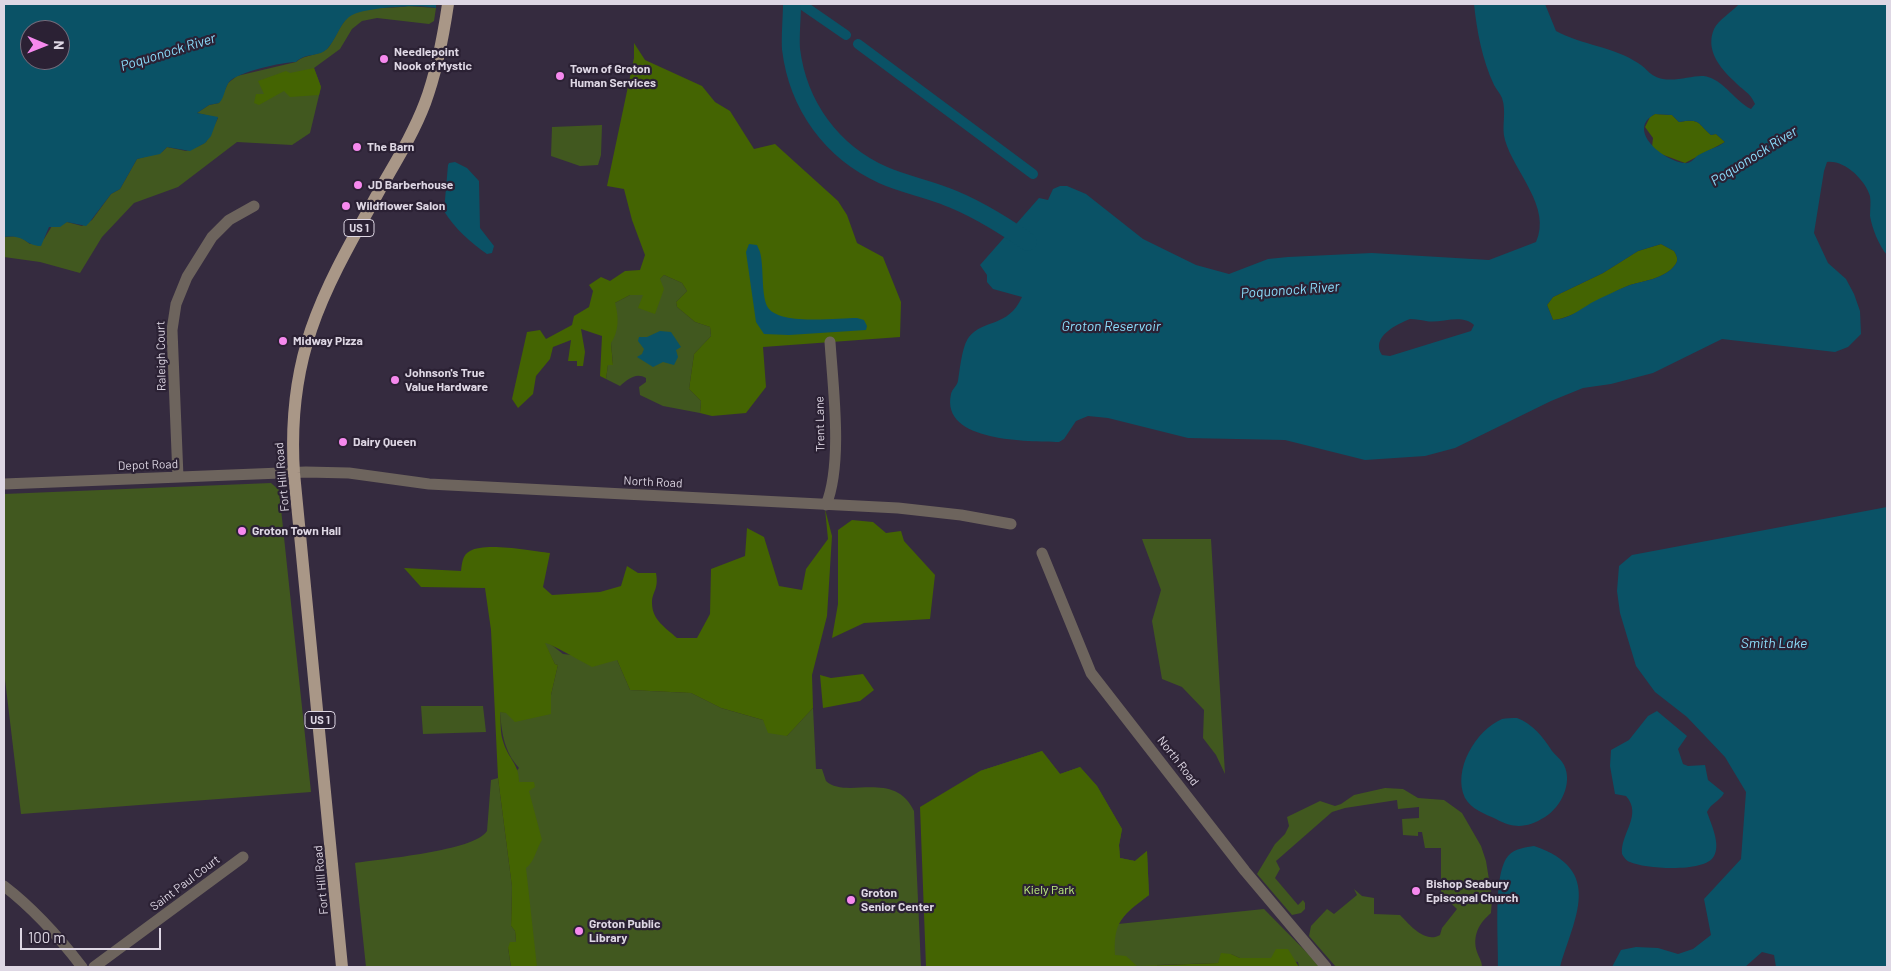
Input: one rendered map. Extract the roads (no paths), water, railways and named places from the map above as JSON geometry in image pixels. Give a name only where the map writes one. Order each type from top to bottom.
[{"type":"main road","name":"Fort Hill Road","points":[[342,967],[316,682],[294,473],[294,398],[310,328],[330,281],[418,118],[434,75],[448,9]]},
{"type":"street","name":"Raleigh Court","points":[[178,477],[172,330],[176,304],[187,277],[212,237],[229,220],[254,206]]},
{"type":"street","name":"Trent Lane","points":[[826,505],[832,488],[834,470],[834,402],[830,342]]},
{"type":"street","name":"Depot Road","points":[[4,484],[294,473]]},
{"type":"street","name":"North Road","points":[[294,473],[348,473],[429,484],[926,511],[1011,524]]},
{"type":"street","name":"North Road","points":[[1042,553],[1091,673],[1245,871],[1326,967]]},
{"type":"street","name":"Saint Paul Court","points":[[94,967],[243,857]]},
{"type":"street","points":[[4,886],[24,902],[65,944],[82,967]]},
{"type":"water","points":[[4,4],[436,4],[436,8],[417,6],[391,7],[356,14],[346,20],[324,51],[303,57],[296,62],[261,68],[234,78],[227,85],[219,103],[209,105],[197,113],[218,117],[211,136],[205,143],[190,151],[167,147],[160,154],[137,159],[120,189],[111,194],[86,226],[67,222],[60,227],[49,227],[41,246],[17,237],[4,237]]},
{"type":"water","name":"Groton Reservoir","points":[[1474,4],[1545,4],[1556,31],[1576,40],[1619,53],[1641,65],[1658,78],[1669,80],[1704,76],[1714,79],[1751,109],[1755,104],[1753,100],[1719,64],[1711,44],[1716,26],[1739,4],[1887,4],[1887,255],[1872,226],[1870,196],[1864,184],[1853,172],[1841,164],[1827,162],[1814,233],[1828,263],[1846,279],[1854,294],[1860,311],[1861,334],[1848,347],[1835,352],[1722,339],[1653,373],[1611,384],[1583,388],[1551,401],[1455,448],[1425,456],[1365,460],[1285,440],[1188,438],[1108,418],[1088,416],[1076,421],[1064,439],[1059,442],[1028,441],[990,436],[973,430],[959,422],[951,410],[951,394],[958,381],[965,346],[969,337],[975,331],[1010,314],[1022,297],[993,289],[987,282],[987,275],[980,265],[1039,198],[1048,200],[1053,189],[1060,186],[1067,186],[1086,194],[1143,239],[1196,265],[1229,274],[1268,259],[1288,257],[1372,253],[1489,260],[1536,242],[1540,229],[1536,203],[1505,140],[1503,103],[1486,65]],"holes":[[[1655,114],[1672,115],[1679,122],[1695,121],[1711,135],[1716,134],[1725,142],[1700,154],[1690,162],[1676,161],[1658,151],[1646,136],[1644,128],[1647,121]],[[1661,244],[1674,251],[1677,261],[1671,269],[1660,276],[1625,287],[1568,316],[1553,320],[1547,305],[1553,297],[1603,273],[1638,251]],[[1416,319],[1432,322],[1457,319],[1474,325],[1471,331],[1390,356],[1382,355],[1379,348],[1379,342],[1382,337],[1392,328],[1405,321]]]},
{"type":"water","points":[[455,162],[467,168],[479,181],[480,228],[494,246],[492,253],[487,254],[469,240],[444,211],[448,165]]},
{"type":"water","points":[[749,244],[757,245],[760,252],[765,301],[773,312],[795,319],[808,320],[857,318],[864,320],[867,326],[866,330],[789,335],[764,334],[756,322],[746,252]]},
{"type":"water","points":[[660,331],[671,332],[681,347],[676,350],[678,357],[674,365],[663,362],[653,367],[637,357],[642,354],[644,349],[638,341],[639,337],[647,337]]},
{"type":"water","name":"Smith Lake","points":[[1887,507],[1887,967],[1776,967],[1774,955],[1762,952],[1745,967],[1612,967],[1621,950],[1636,947],[1658,948],[1678,954],[1693,949],[1711,935],[1704,899],[1741,859],[1746,792],[1725,757],[1687,717],[1655,692],[1636,666],[1620,613],[1617,591],[1619,566],[1632,555]]},
{"type":"water","points":[[1657,711],[1687,736],[1678,749],[1683,764],[1688,766],[1705,765],[1708,780],[1724,793],[1707,812],[1715,834],[1716,851],[1709,861],[1700,865],[1661,868],[1629,861],[1622,854],[1624,839],[1632,817],[1632,810],[1631,803],[1626,796],[1615,794],[1610,766],[1611,750],[1629,740],[1648,716]]},
{"type":"water","points":[[1517,718],[1533,727],[1541,736],[1563,763],[1567,779],[1564,794],[1551,813],[1532,823],[1520,826],[1503,822],[1475,808],[1465,798],[1462,787],[1464,764],[1475,741],[1492,724],[1502,719]]},
{"type":"water","points":[[1534,846],[1556,856],[1570,868],[1577,882],[1579,897],[1572,931],[1560,967],[1498,967],[1498,891],[1500,876],[1509,855],[1514,851]]},
{"type":"waterway","name":"Poquonock River","points":[[792,4],[791,49],[801,90],[820,125],[833,140],[848,154],[883,175],[967,205],[998,222],[1028,242]]},
{"type":"waterway","points":[[801,4],[846,35]]},
{"type":"waterway","points":[[858,44],[1033,174]]},
{"type":"place","name":"Needlepoint Nook of Mystic","points":[[384,59]]},
{"type":"place","name":"Town of Groton Human Services","points":[[560,76]]},
{"type":"place","name":"The Barn","points":[[357,147]]},
{"type":"place","name":"JD Barberhouse","points":[[358,185]]},
{"type":"place","name":"Wildflower Salon","points":[[346,206]]},
{"type":"place","name":"Midway Pizza","points":[[283,341]]},
{"type":"place","name":"Johnson's True Value Hardware","points":[[395,380]]},
{"type":"place","name":"Dairy Queen","points":[[343,442]]},
{"type":"place","name":"Groton Town Hall","points":[[242,531]]},
{"type":"place","name":"Bishop Seabury Episcopal Church","points":[[1416,891]]},
{"type":"place","name":"Groton Senior Center","points":[[851,900]]},
{"type":"place","name":"Groton Public Library","points":[[579,931]]},
{"type":"park label","name":"Kiely Park","points":[[1049,890]]}]
